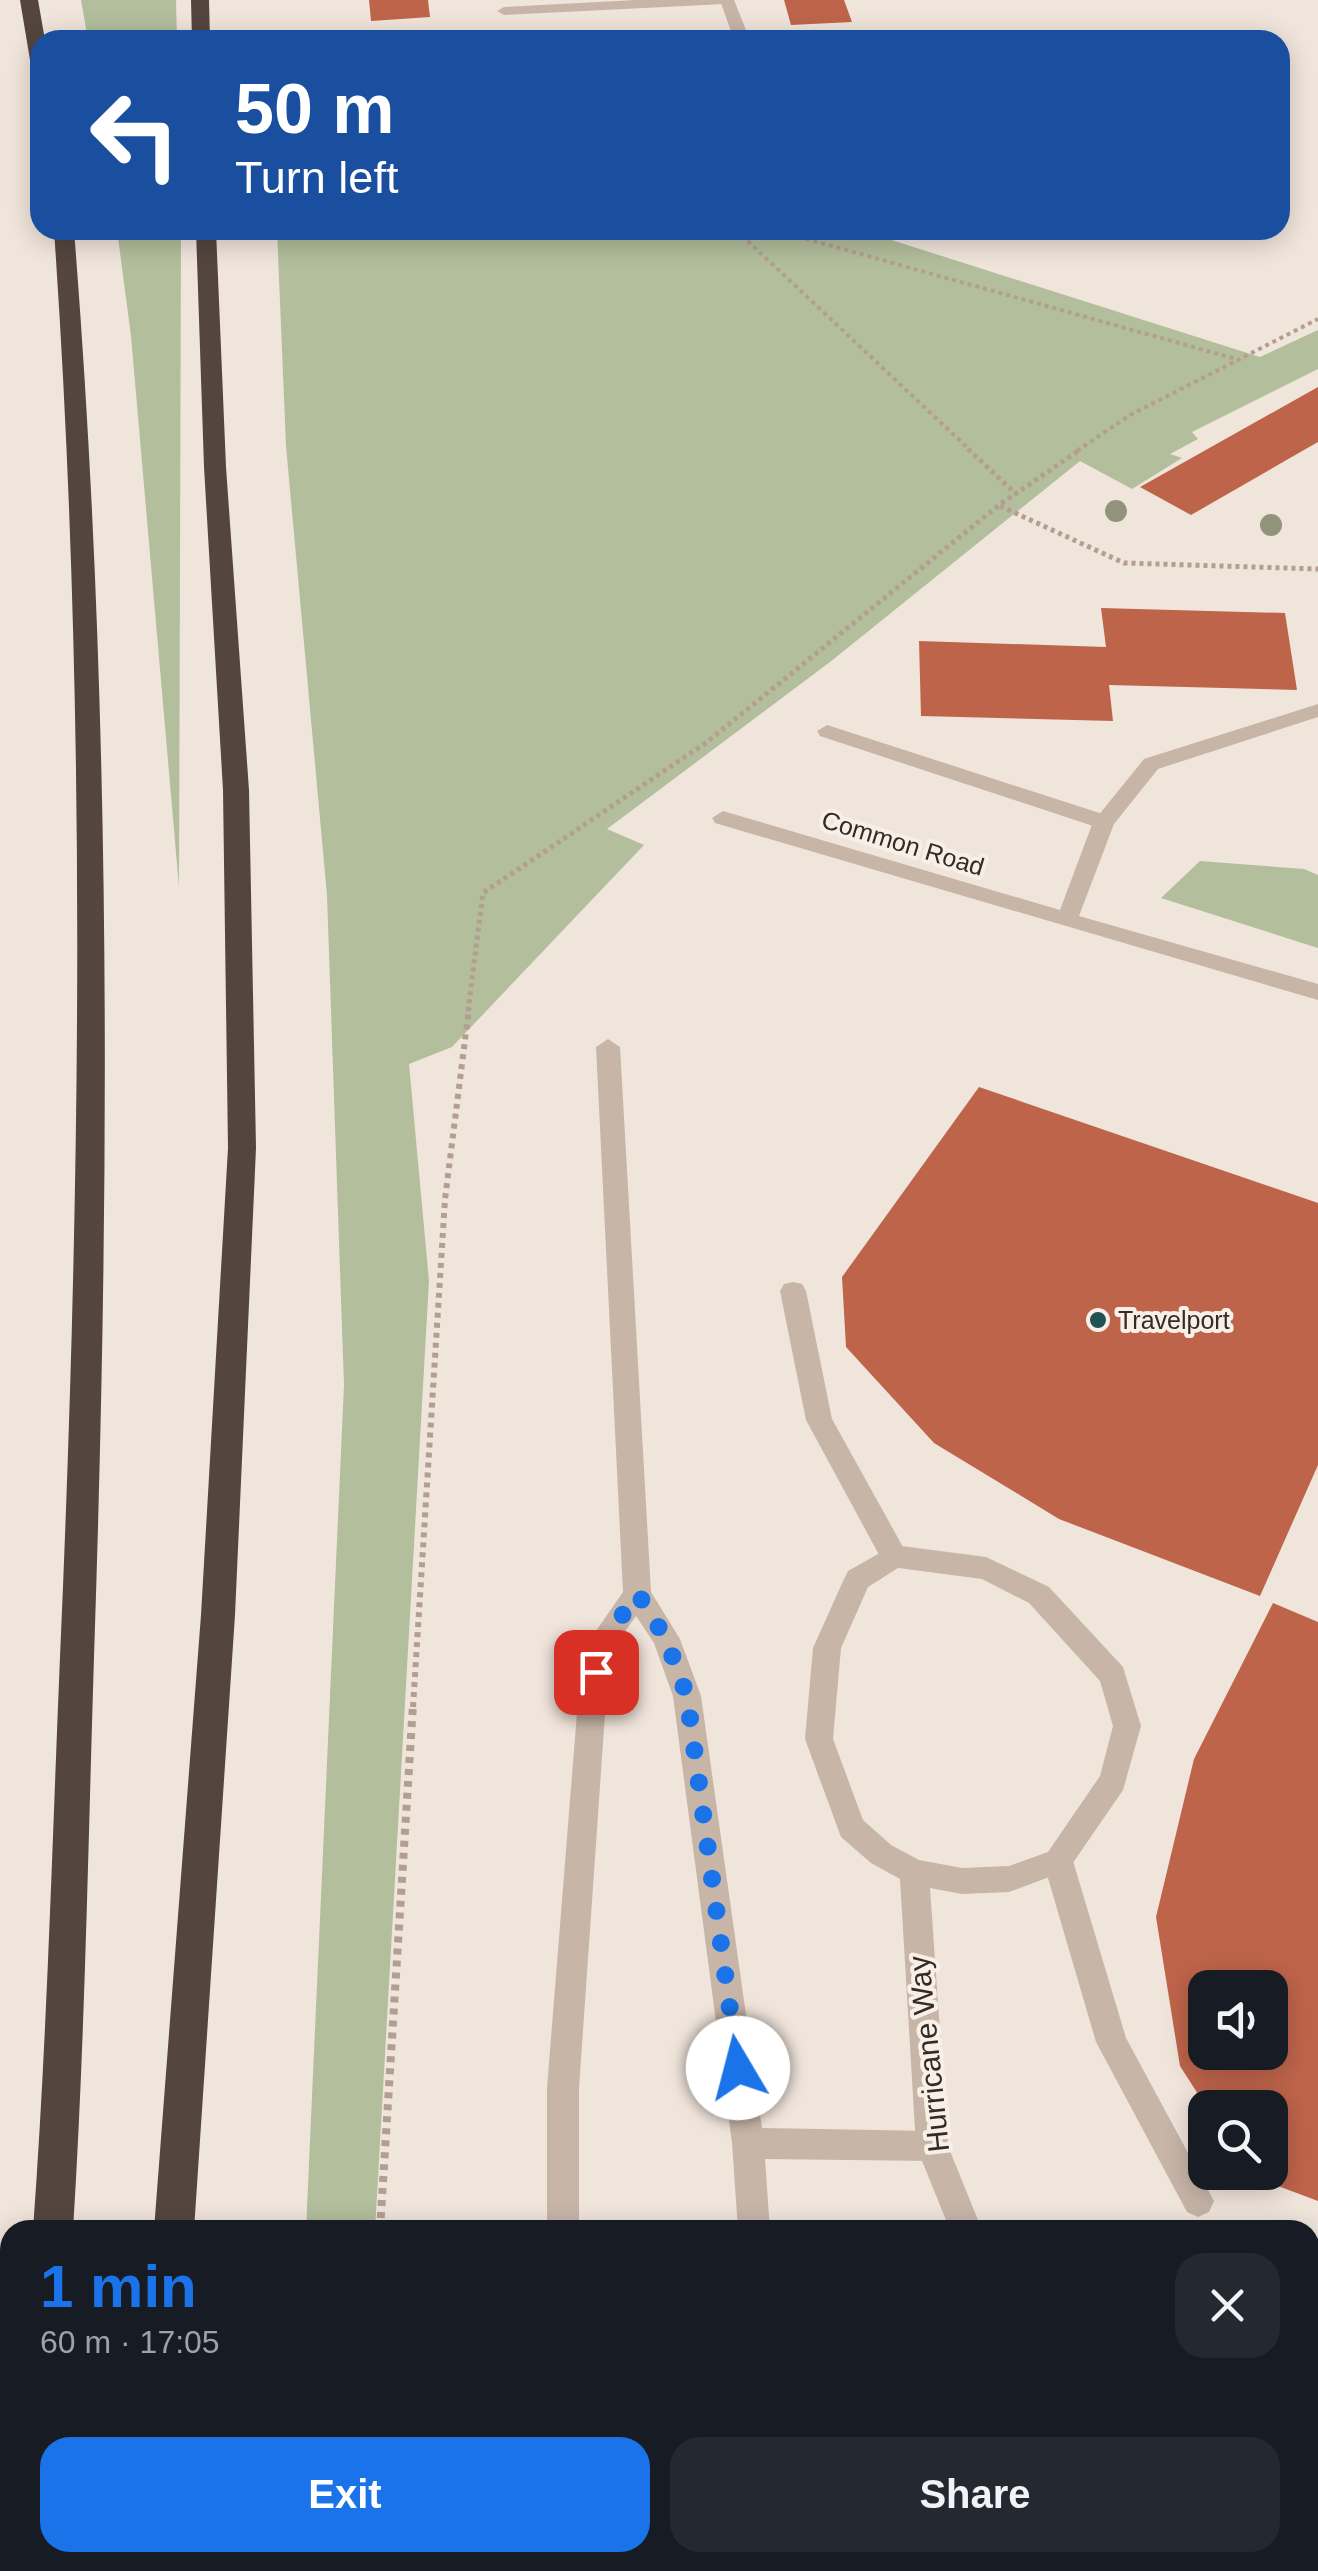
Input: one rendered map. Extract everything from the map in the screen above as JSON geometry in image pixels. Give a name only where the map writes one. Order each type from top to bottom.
[{"type":"highway","points":[[29,0],[34,30]]},
{"type":"highway","points":[[200,0],[201,30]]},
{"type":"highway","points":[[53,2220],[86,1434],[94,1069],[88,579],[65,240]]},
{"type":"highway","points":[[175,2220],[220,1596],[242,1148],[236,790],[214,467],[206,240]]},
{"type":"street","points":[[504,11],[726,0],[738,30]]},
{"type":"street","points":[[1067,920],[1104,822],[1151,764],[1318,710]]},
{"type":"street","points":[[827,731],[1104,822]]},
{"type":"street","name":"Common Road","points":[[723,818],[1318,992]]},
{"type":"street","points":[[608,1047],[638,1594],[666,1639],[687,1696],[748,2143],[753,2220]]},
{"type":"street","points":[[793,1291],[819,1420],[894,1556]]},
{"type":"street","points":[[894,1556],[986,1568],[1040,1595],[1113,1675],[1126,1726],[1113,1780],[1058,1861],[1009,1880],[962,1881],[914,1872],[881,1854],[850,1828],[818,1739],[828,1648],[858,1579],[894,1556]]},
{"type":"street","points":[[563,2220],[563,2088],[592,1700],[601,1644],[638,1594]]},
{"type":"street","points":[[1058,1861],[1112,2042],[1198,2201]]},
{"type":"street","name":"Hurricane Way","points":[[914,1872],[932,2146],[962,2220]]},
{"type":"street","points":[[748,2143],[932,2146]]},
{"type":"path","points":[[747,240],[1016,494]]},
{"type":"path","points":[[811,240],[1238,359]]},
{"type":"path","points":[[999,505],[1124,562],[1318,569]]},
{"type":"green space","points":[[81,0],[176,0],[177,30],[86,30]]},
{"type":"green space","points":[[118,240],[181,240],[179,887],[131,336]]},
{"type":"green space","points":[[277,240],[891,240],[1260,357],[1318,330],[1318,369],[1192,432],[1198,439],[1170,454],[1182,458],[1132,489],[1080,461],[830,662],[607,829],[644,845],[452,1047],[409,1064],[429,1281],[376,2220],[306,2220],[344,1385],[327,895],[286,446]]},
{"type":"green space","points":[[1200,861],[1304,869],[1318,875],[1318,948],[1161,898]]},
{"type":"building","points":[[369,0],[428,0],[430,17],[371,21]]},
{"type":"building","points":[[784,0],[844,0],[852,22],[791,25]]},
{"type":"building","points":[[1318,387],[1318,442],[1191,515],[1140,487]]},
{"type":"building","points":[[1101,608],[1285,613],[1297,690],[1109,685],[1113,721],[921,716],[919,641],[1106,647]]},
{"type":"building","points":[[979,1087],[1318,1203],[1318,1465],[1260,1596],[1059,1519],[934,1443],[846,1347],[842,1277]]},
{"type":"building","points":[[1273,1603],[1318,1622],[1318,2201],[1288,2190],[1288,2090],[1195,2090],[1180,2066],[1156,1917],[1194,1759]]},
{"type":"place","name":"Travelport","points":[[1098,1320]]},
{"type":"route","points":[[596,1672],[601,1644],[638,1594],[666,1639],[687,1696],[738,2068]]}]
